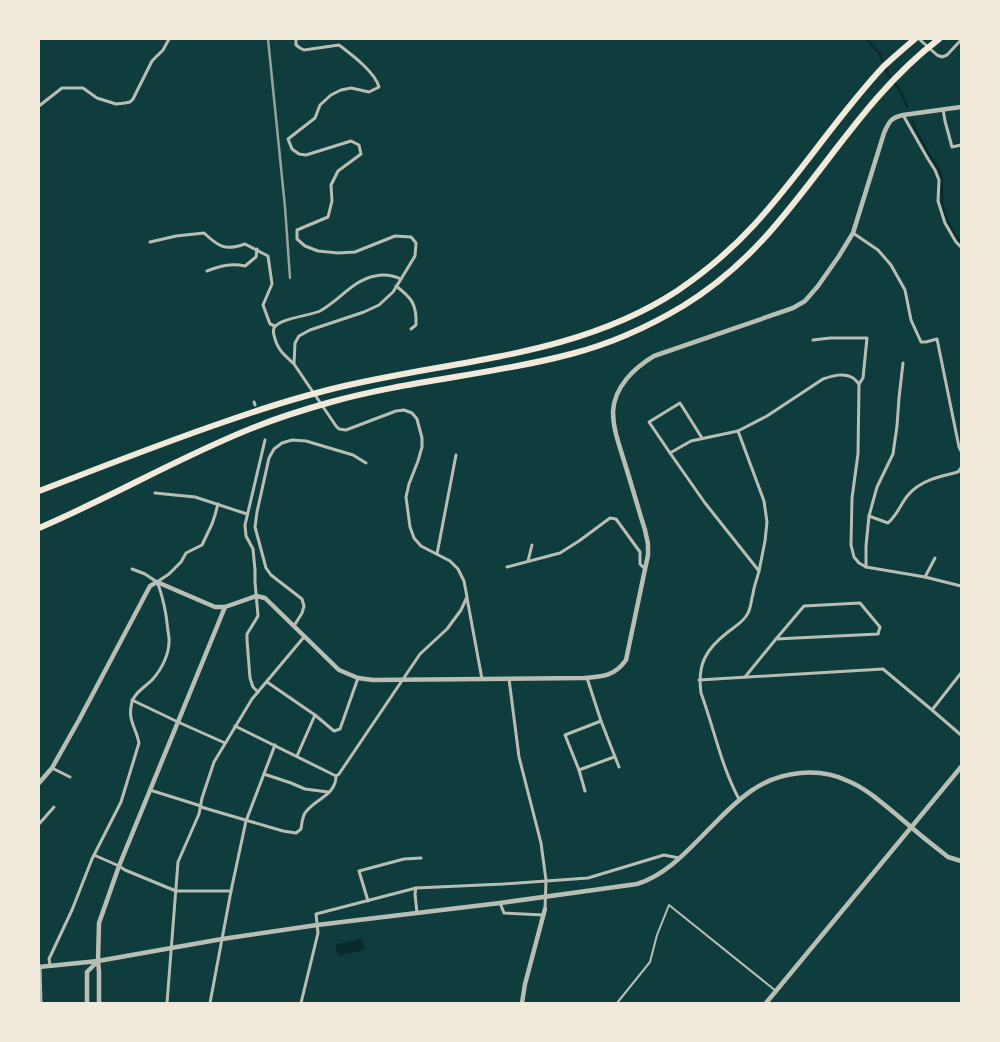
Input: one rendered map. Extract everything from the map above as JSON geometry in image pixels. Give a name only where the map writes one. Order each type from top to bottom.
[{"type":"highway","points":[[39,491],[161,444],[300,397],[380,378],[542,347],[591,333],[636,314],[697,277],[718,260],[753,226],[773,204],[869,83],[886,64],[915,39]]},
{"type":"highway","points":[[39,528],[226,439],[329,402],[383,389],[544,361],[596,347],[642,329],[685,304],[729,271],[767,236],[880,94],[939,39]]},
{"type":"street","points":[[39,106],[62,88],[82,88],[97,98],[116,104],[130,102],[152,61],[163,50],[169,39]]},
{"type":"street","points":[[294,364],[295,344],[299,336],[310,330],[379,305],[393,292],[415,256],[416,243],[411,236],[395,236],[355,252],[338,253],[318,251],[305,246],[297,239],[297,230],[328,217],[332,201],[331,185],[338,170],[361,154],[359,145],[350,141],[306,155],[299,154],[292,150],[288,139],[315,118],[320,105],[332,95],[341,90],[351,88],[369,92],[379,87],[377,80],[353,55],[339,45],[304,50],[296,45],[296,39]]},
{"type":"street","points":[[919,39],[937,55],[942,57],[961,40]]},
{"type":"street","points":[[132,569],[215,607],[224,607],[256,596],[265,598],[339,670],[358,678],[373,680],[509,679],[607,676],[626,660],[648,555],[648,544],[616,435],[613,410],[615,399],[622,386],[629,375],[640,364],[654,356],[793,308],[805,300],[818,286],[852,233],[889,121],[903,115],[961,107]]},
{"type":"street","points":[[943,109],[952,147],[961,145]]},
{"type":"street","points":[[903,115],[935,170],[939,180],[938,200],[945,223],[961,247]]},
{"type":"street","points":[[150,242],[176,236],[204,233],[224,248],[245,244],[268,256],[272,284],[263,305],[270,324],[275,326]]},
{"type":"street","points":[[852,233],[878,250],[892,265],[906,290],[911,320],[921,342],[937,339],[961,451]]},
{"type":"street","points":[[207,271],[226,265],[237,264],[245,266],[256,257],[257,249]]},
{"type":"street","points":[[401,279],[392,275],[374,276],[362,281],[320,310],[286,320],[275,326],[273,331],[276,344],[294,364],[339,429],[346,430],[396,411],[404,410],[412,413],[417,419],[422,447],[406,497],[410,527],[414,538],[421,546],[450,562],[458,569],[464,581],[482,679]]},
{"type":"street","points":[[396,286],[408,295],[414,306],[416,325],[411,329]]},
{"type":"street","points":[[813,340],[867,338],[863,378],[859,384],[858,454],[852,498],[851,545],[854,557],[866,567],[925,577],[961,586]]},
{"type":"street","points":[[866,567],[869,516],[877,487],[893,454],[898,426],[903,363]]},
{"type":"street","points":[[670,453],[691,441],[738,431],[767,416],[823,379],[844,375],[853,378],[859,384]]},
{"type":"street","points":[[702,438],[680,404],[649,422],[706,504],[759,571]]},
{"type":"street","points":[[738,431],[764,501],[767,522],[765,541],[749,612],[741,622],[728,631],[712,647],[704,660],[699,680],[701,693],[727,773],[739,800]]},
{"type":"street","points":[[258,692],[253,688],[250,678],[247,640],[247,634],[258,616],[253,549],[246,536],[245,525],[265,440]]},
{"type":"street","points":[[294,626],[302,613],[304,606],[302,599],[271,575],[266,568],[256,527],[257,512],[270,458],[274,449],[282,443],[292,440],[353,454],[366,463]]},
{"type":"street","points":[[437,554],[456,455]]},
{"type":"street","points":[[869,516],[888,523],[895,516],[908,495],[919,486],[934,478],[958,472],[961,468]]},
{"type":"street","points":[[155,492],[195,497],[247,514]]},
{"type":"street","points":[[39,783],[52,768],[150,586],[168,574],[181,562],[186,553],[202,545],[212,524],[218,504]]},
{"type":"street","points":[[507,567],[560,552],[579,541],[610,518],[616,520],[640,552],[640,564],[645,569]]},
{"type":"street","points":[[528,562],[532,545]]},
{"type":"street","points":[[925,577],[935,558]]},
{"type":"street","points":[[50,965],[49,959],[72,910],[94,855],[121,802],[138,743],[130,713],[132,700],[152,680],[162,666],[168,650],[169,640],[162,592],[158,582]]},
{"type":"street","points":[[336,776],[340,774],[420,654],[447,629],[461,610],[466,597]]},
{"type":"street","points":[[745,677],[776,639],[804,606],[860,603],[880,627],[878,634],[776,639]]},
{"type":"street","points":[[99,1003],[98,924],[119,866],[224,607]]},
{"type":"street","points":[[167,1003],[178,862],[199,814],[202,798],[214,762],[252,699],[304,637]]},
{"type":"street","points":[[699,680],[883,669],[961,735]]},
{"type":"street","points":[[932,710],[961,673]]},
{"type":"street","points":[[267,682],[315,715],[334,731],[340,729],[358,678]]},
{"type":"street","points":[[587,678],[619,768]]},
{"type":"street","points":[[509,679],[519,757],[541,843],[546,880],[544,915],[525,984],[522,1003]]},
{"type":"street","points":[[132,700],[225,743]]},
{"type":"street","points":[[297,756],[315,715]]},
{"type":"street","points":[[585,791],[565,734],[601,721]]},
{"type":"street","points":[[235,726],[336,776]]},
{"type":"street","points":[[210,1003],[246,821],[275,745]]},
{"type":"street","points":[[579,770],[614,757]]},
{"type":"street","points":[[766,1003],[961,767]]},
{"type":"street","points":[[52,768],[70,777]]},
{"type":"street","points":[[41,1003],[39,967],[98,960],[317,925],[500,903],[636,884],[656,876],[679,858],[754,788],[779,777],[795,773],[831,775],[863,788],[948,857],[961,861]]},
{"type":"street","points":[[264,774],[305,789],[329,792]]},
{"type":"street","points":[[150,790],[246,821],[296,833],[301,829],[302,819],[306,811],[329,792],[336,783],[336,776]]},
{"type":"street","points":[[39,824],[54,807]]},
{"type":"street","points":[[94,855],[176,891],[231,891]]},
{"type":"street","points":[[301,1003],[318,933],[316,914],[416,888],[588,878],[664,855],[679,858]]},
{"type":"street","points":[[368,901],[359,871],[404,859],[421,858]]},
{"type":"street","points":[[416,888],[417,913]]},
{"type":"street","points":[[500,903],[504,913],[544,915]]},
{"type":"street","points":[[88,1003],[87,972],[98,960]]},
{"type":"lane","points":[[617,1003],[650,962],[657,935],[669,905],[776,991]]},
{"type":"water","points":[[362,938],[365,950],[338,956],[335,945]]},
{"type":"waterway","points":[[867,39],[879,53],[889,76],[900,90],[907,107]]},
{"type":"waterway","points":[[912,120],[915,129],[941,174],[942,203],[945,215],[961,243]]},
{"type":"railway","points":[[268,39],[285,207],[290,278]]}]
